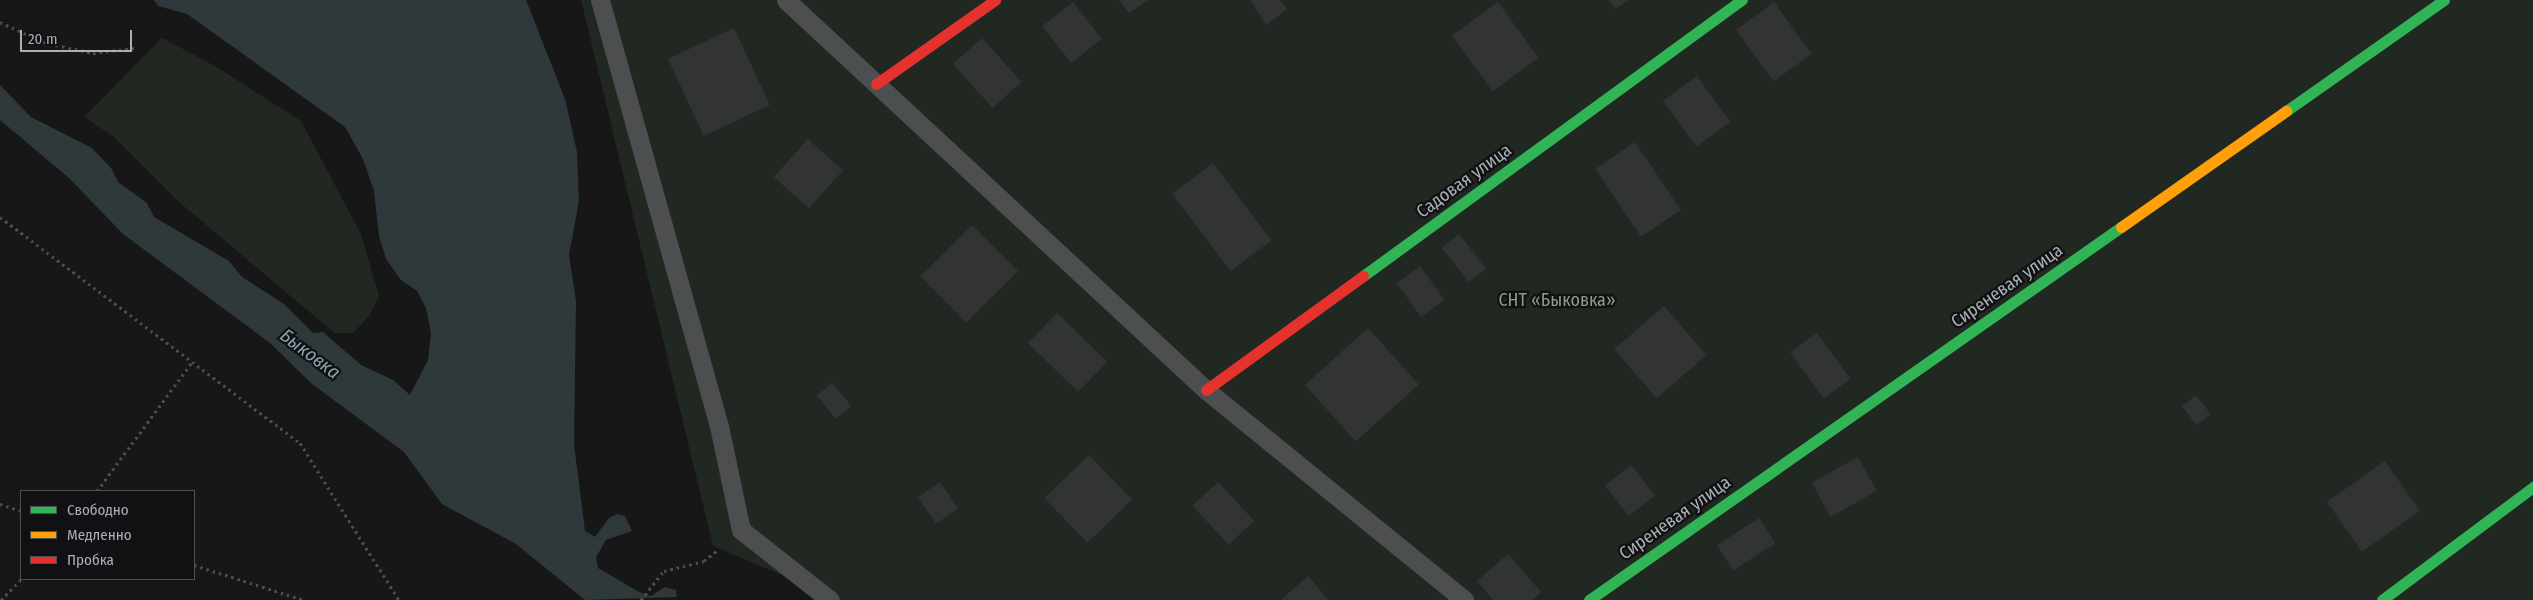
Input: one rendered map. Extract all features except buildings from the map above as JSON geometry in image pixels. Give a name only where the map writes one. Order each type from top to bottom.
[{"type":"street","points":[[876,84],[995,0]]},
{"type":"street","name":"Садовая улица","points":[[1206,390],[1742,0]]},
{"type":"street","name":"Сиреневая улица","points":[[1589,600],[2444,0]]},
{"type":"street","points":[[2382,600],[2533,487]]},
{"type":"lane","points":[[600,0],[719,426],[741,530],[830,600]]},
{"type":"lane","points":[[786,0],[1206,390],[1464,600]]},
{"type":"path","points":[[0,22],[43,42],[93,54],[135,48]]},
{"type":"path","points":[[0,217],[300,443],[399,600]]},
{"type":"path","points":[[99,490],[192,362]]},
{"type":"path","points":[[0,504],[20,511]]},
{"type":"path","points":[[641,600],[664,571],[704,561],[741,530]]},
{"type":"path","points":[[195,565],[304,600]]},
{"type":"path","points":[[1,600],[20,580]]},
{"type":"green space","name":"СНТ «Быковка»","points":[[581,0],[2533,0],[2533,600],[815,600],[793,580],[713,546]]},
{"type":"green space","points":[[162,38],[215,66],[301,121],[361,234],[379,296],[370,315],[353,333],[335,333],[320,321],[178,201],[114,137],[84,117]]},
{"type":"water","name":"Быковка","points":[[154,0],[526,0],[565,99],[577,152],[579,201],[569,255],[576,301],[574,444],[585,531],[595,537],[609,518],[617,514],[625,516],[632,531],[606,540],[596,557],[598,568],[639,592],[651,596],[665,587],[676,590],[677,597],[585,600],[516,544],[442,504],[404,452],[312,384],[270,343],[123,234],[69,178],[0,120],[0,85],[31,117],[92,148],[111,168],[118,182],[147,203],[154,217],[229,261],[242,277],[284,304],[313,333],[323,332],[361,365],[393,380],[410,395],[428,360],[431,333],[426,308],[417,291],[401,280],[386,259],[379,236],[374,191],[363,159],[345,127],[187,14],[158,6]]},
{"type":"traffic: fast","points":[[1363,276],[1742,0]]},
{"type":"traffic: fast","points":[[2286,111],[2444,0]]},
{"type":"traffic: fast","points":[[1589,600],[2121,227]]},
{"type":"traffic: fast","points":[[2382,600],[2533,487]]},
{"type":"traffic: slow","points":[[2121,227],[2286,111]]},
{"type":"traffic: jam","points":[[876,84],[995,0]]},
{"type":"traffic: jam","points":[[1206,390],[1363,276]]}]
